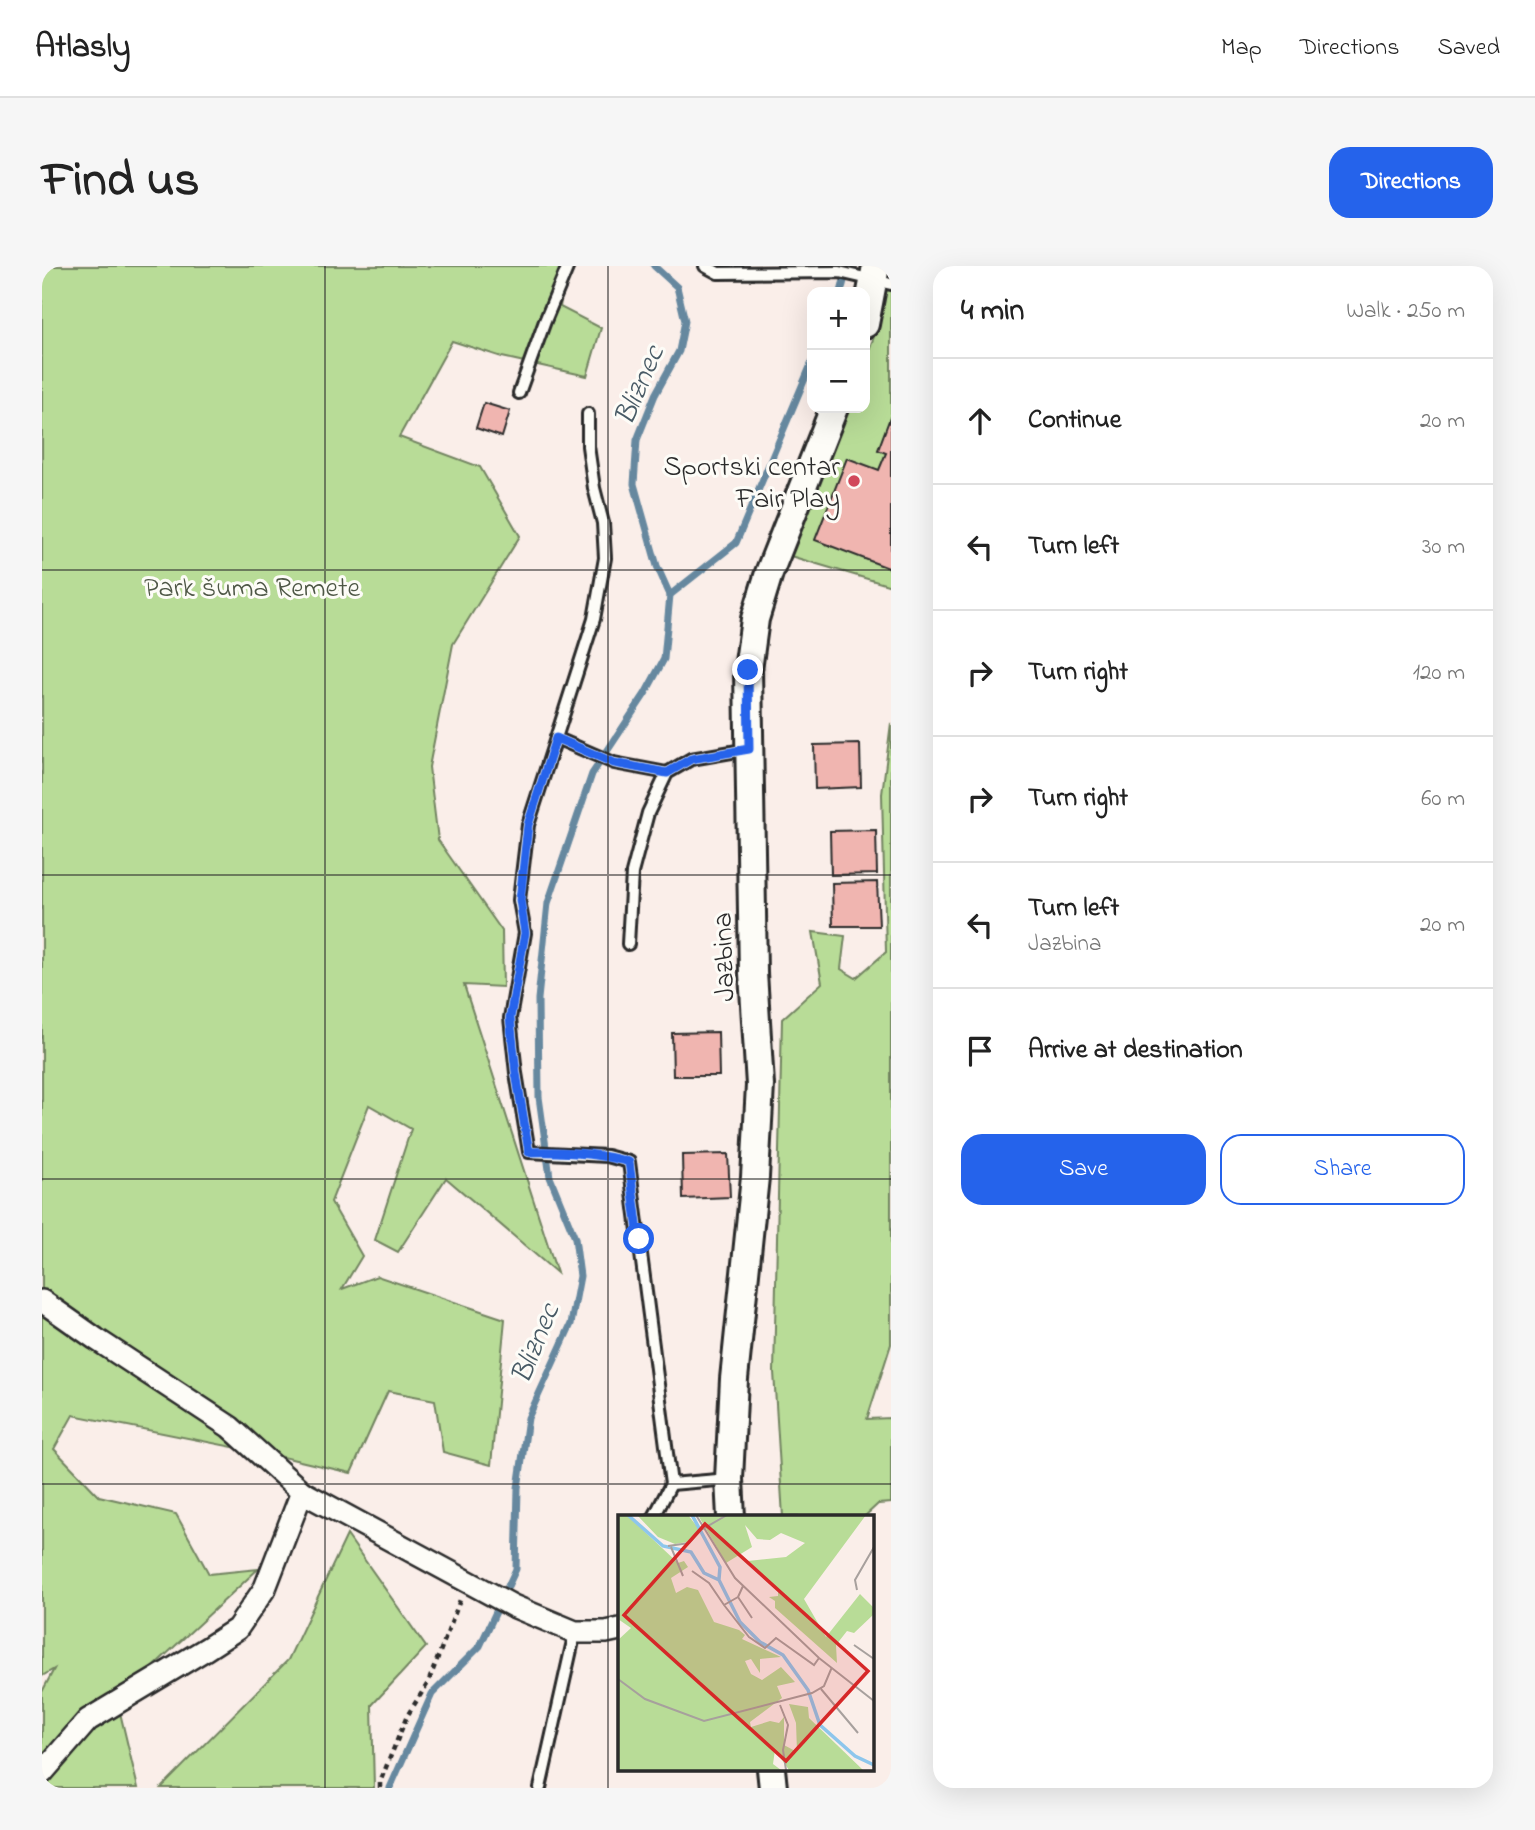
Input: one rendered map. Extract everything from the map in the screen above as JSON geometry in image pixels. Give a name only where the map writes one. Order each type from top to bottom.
[{"type":"street","points":[[870,295],[873,277]]},
{"type":"street","name":"Jazbina","points":[[732,1515],[729,1479],[734,1379],[755,1177],[760,1085],[753,973],[748,670],[755,619],[769,573],[832,413]]},
{"type":"street","points":[[42,1301],[230,1427],[302,1492],[513,1606],[575,1632],[618,1629]]},
{"type":"street","points":[[42,1773],[88,1720],[237,1629],[265,1588],[302,1492]]},
{"type":"street","points":[[771,1770],[773,1788]]},
{"type":"lane","points":[[519,393],[568,266]]},
{"type":"lane","points":[[705,266],[718,273],[839,272],[873,277]]},
{"type":"lane","points":[[588,414],[588,446],[594,488],[603,523],[606,558],[594,619],[528,825],[520,900],[525,933],[510,1018],[529,1152],[607,1156],[629,1162],[671,1483],[655,1515]]},
{"type":"lane","points":[[556,738],[614,763],[667,773]]},
{"type":"lane","points":[[628,944],[632,873],[648,813],[667,773],[691,759],[749,749]]},
{"type":"lane","points":[[671,1483],[729,1479]]},
{"type":"lane","points":[[540,1788],[575,1632]]},
{"type":"path","points":[[380,1788],[380,1782],[407,1716],[428,1683],[468,1582]]},
{"type":"green space","name":"Park šuma Remete","points":[[42,266],[566,266],[560,307],[601,328],[587,376],[502,357],[452,341],[399,437],[480,467],[520,536],[453,644],[429,767],[438,840],[502,931],[503,987],[464,985],[557,1273],[446,1178],[398,1252],[375,1240],[411,1129],[369,1105],[331,1202],[362,1256],[342,1289],[377,1276],[505,1319],[491,1465],[443,1452],[435,1400],[388,1391],[351,1473],[73,1415],[54,1449],[99,1496],[176,1514],[209,1574],[258,1569],[117,1700],[138,1788],[42,1788],[42,1692],[54,1669],[42,1676]]},
{"type":"green space","name":"Sportski centar Fair Play","points":[[888,266],[891,266],[891,586],[787,555],[844,413],[870,413],[870,347],[877,329]]},
{"type":"green space","points":[[891,723],[891,1344],[867,1419],[891,1418],[891,1503],[878,1504],[866,1515],[783,1515],[774,1372],[782,1019],[822,983],[813,932],[845,936],[841,969],[856,978],[886,952],[882,794]]},
{"type":"green space","points":[[347,1535],[426,1647],[372,1705],[374,1788],[161,1788],[288,1660]]},
{"type":"building","points":[[484,403],[510,411],[502,437],[476,428]]},
{"type":"building","points":[[891,415],[891,569],[815,540],[847,458],[879,470],[886,453],[878,450]]},
{"type":"building","points":[[860,744],[861,787],[815,789],[814,745]]},
{"type":"building","points":[[876,830],[877,874],[831,875],[830,831]]},
{"type":"building","points":[[877,882],[879,926],[833,926],[832,883]]},
{"type":"building","points":[[718,1032],[719,1076],[673,1076],[672,1033]]},
{"type":"building","points":[[728,1154],[730,1197],[683,1199],[682,1155]]},
{"type":"waterway","name":"Bliznec","points":[[390,1788],[432,1694],[480,1646],[516,1569],[518,1488],[528,1418],[571,1324],[580,1276],[575,1238],[550,1177],[539,1097],[538,999],[548,903],[592,774],[645,694],[664,659],[670,595],[657,566],[634,484],[637,440],[655,395],[679,351],[685,321],[677,287],[654,266]]},
{"type":"waterway","points":[[842,287],[848,266]]},
{"type":"waterway","points":[[670,595],[736,543],[807,374]]},
{"type":"place","name":"Sportski centar Fair Play","points":[[854,481]]},
{"type":"route","points":[[639,1239],[629,1162],[607,1156],[529,1152],[510,1018],[525,933],[520,900],[528,825],[556,738],[614,763],[667,773],[691,759],[749,749],[748,670]]}]
